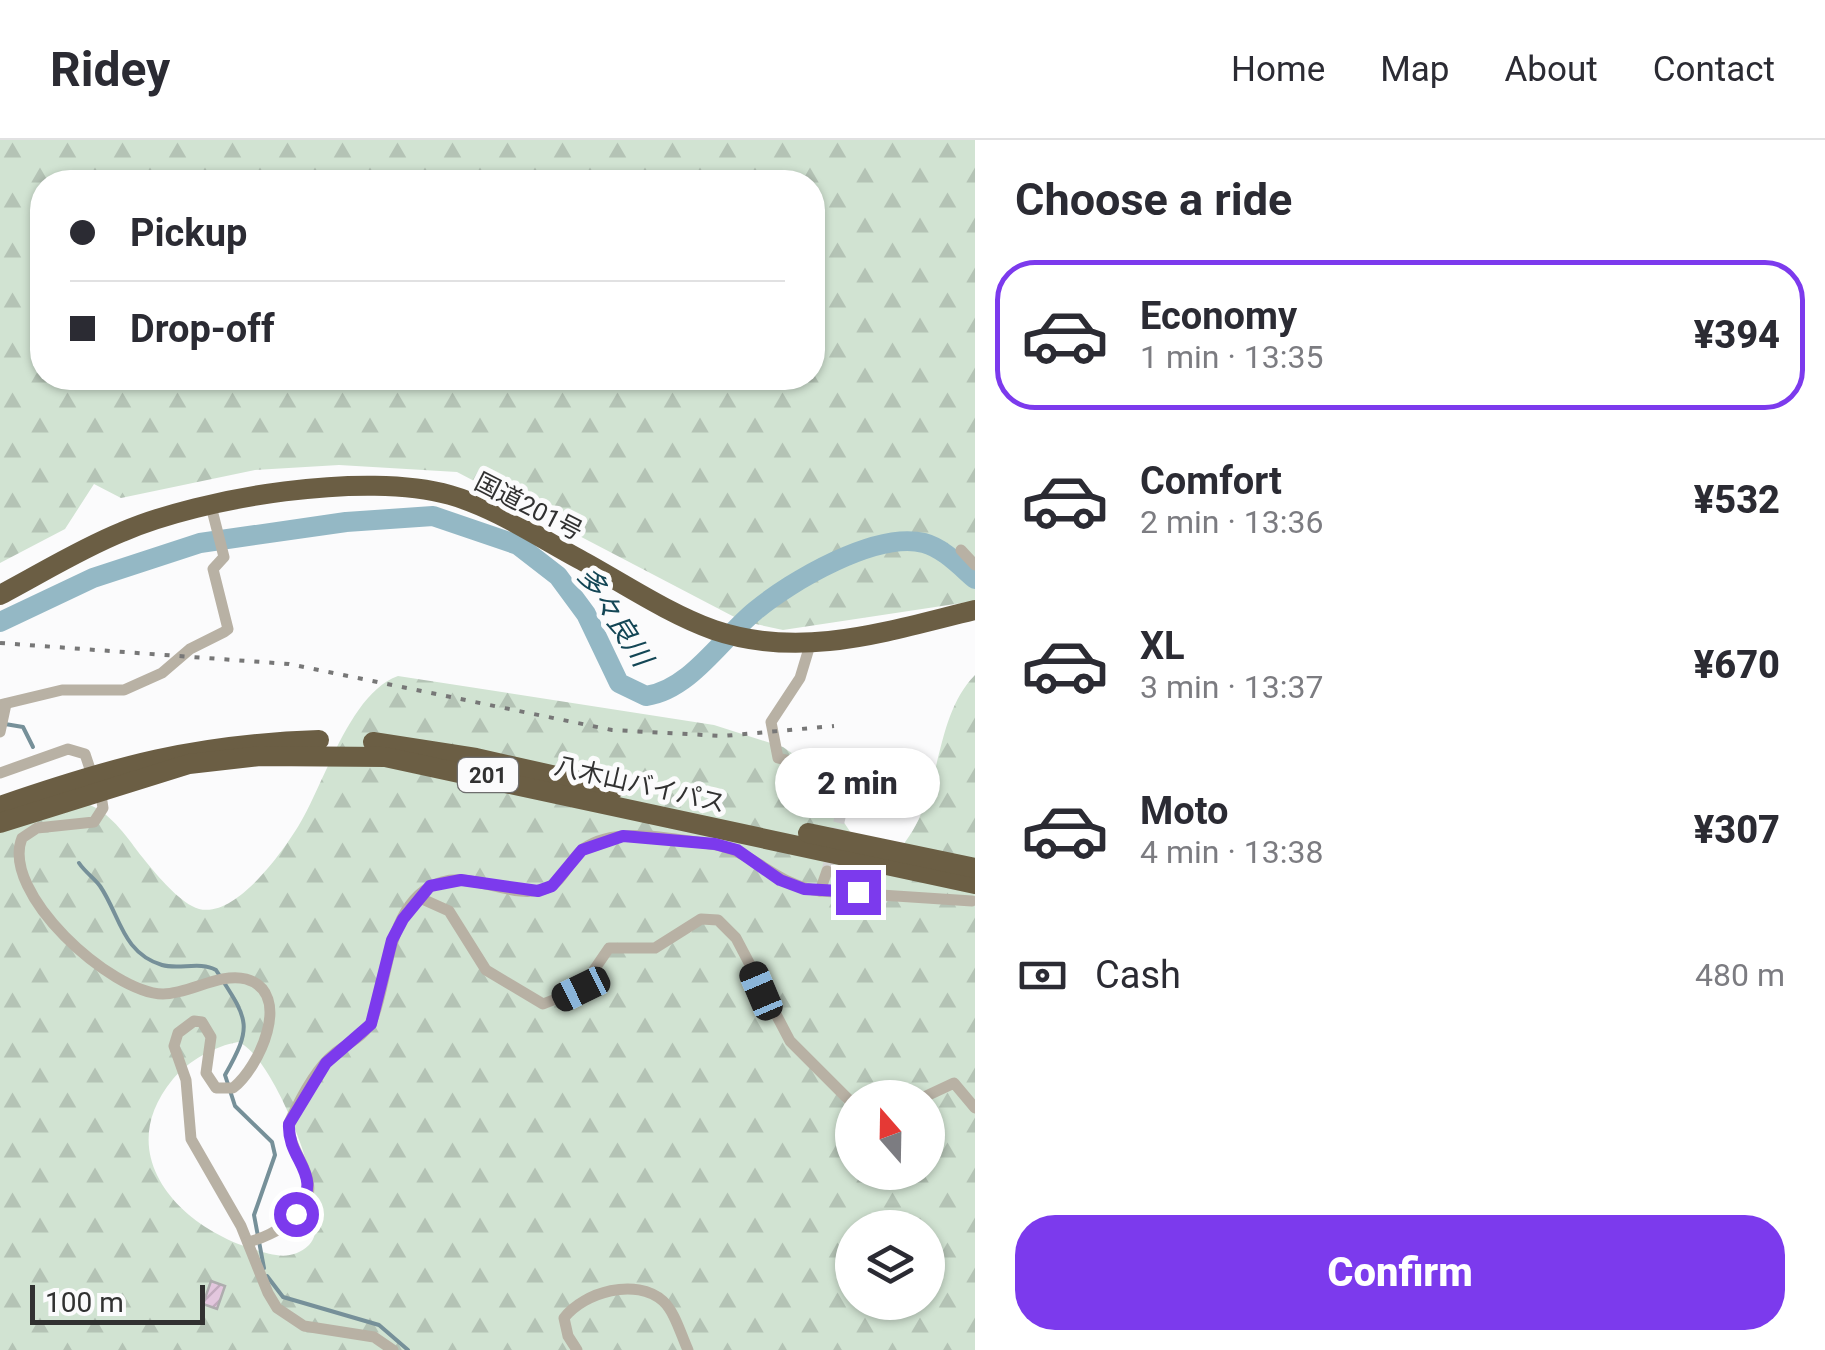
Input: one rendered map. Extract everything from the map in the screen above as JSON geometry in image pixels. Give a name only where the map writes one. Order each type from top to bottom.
[{"type":"highway","name":"国道201号","points":[[0,595],[121,532],[373,485],[452,495],[489,510],[714,629],[742,637],[810,645],[975,610]]},
{"type":"highway","name":"八木山バイパス","points":[[0,806],[101,772],[186,750],[256,742],[386,743],[476,758],[975,868]]},
{"type":"highway","name":"八木山バイパス","points":[[0,823],[188,764],[260,756],[385,756],[973,892]]},
{"type":"street","points":[[0,732],[3,704],[62,690],[124,690],[162,672],[190,649],[228,629],[214,568],[224,557],[212,513]]},
{"type":"street","points":[[961,550],[975,565]]},
{"type":"street","points":[[810,645],[800,678],[771,722],[773,741],[778,758],[838,773],[843,804]]},
{"type":"street","points":[[0,772],[68,748],[85,754],[90,769]]},
{"type":"street","points":[[101,796],[102,808],[94,822],[37,828],[22,838],[17,858],[31,899],[82,954],[110,972],[161,994],[234,978],[256,984],[263,992],[270,1024],[265,1044],[233,1088],[216,1088],[206,1073],[211,1037],[202,1022],[185,1026],[174,1046],[186,1080],[195,1150],[248,1242],[254,1264],[277,1308],[304,1326],[374,1337],[392,1350]]},
{"type":"street","points":[[248,1242],[276,1234],[304,1202],[309,1181],[288,1133],[289,1124],[326,1063],[371,1024],[384,962],[403,919],[430,886],[445,880],[538,891],[552,886],[582,850],[623,836],[715,844],[737,850],[780,880],[820,891],[973,892]]},
{"type":"street","points":[[820,891],[828,871]]},
{"type":"street","points":[[420,898],[449,911],[486,970],[543,1004],[581,989],[609,948],[654,948],[701,920],[718,920],[736,938],[790,1041],[835,1086]]},
{"type":"street","points":[[945,1087],[954,1083],[975,1108]]},
{"type":"street","points":[[577,1350],[568,1336],[564,1318],[584,1298],[615,1291],[659,1298],[668,1306],[688,1350]]},
{"type":"green space","points":[[0,140],[975,140],[975,601],[783,630],[742,621],[457,472],[339,465],[255,470],[121,498],[94,484],[65,529],[0,563]]},
{"type":"green space","points":[[975,675],[975,1350],[0,1350],[0,802],[57,798],[90,805],[113,821],[159,877],[186,902],[207,910],[223,906],[239,897],[269,867],[299,825],[352,719],[366,700],[398,676],[714,725],[783,747],[803,761],[861,848],[903,845],[926,803],[951,713]],"holes":[[[238,1042],[253,1053],[284,1104],[309,1171],[316,1203],[316,1228],[309,1245],[296,1253],[282,1256],[261,1251],[225,1238],[200,1223],[178,1205],[151,1160],[149,1134],[156,1107],[173,1079],[194,1060]]]},
{"type":"building","points":[[211,1281],[225,1286],[217,1309],[203,1304]]},
{"type":"waterway","name":"多々良川","points":[[0,622],[93,578],[200,543],[346,522],[433,516],[518,545],[558,576],[586,614],[619,683],[646,696],[662,692],[691,674],[771,599],[812,573],[859,551],[904,541],[924,543],[945,553],[975,579]]},
{"type":"waterway","points":[[5,724],[23,727],[33,747]]},
{"type":"waterway","points":[[79,863],[100,886],[138,952],[162,965],[216,970],[241,1012],[243,1033],[225,1075],[235,1106],[272,1142],[275,1155],[254,1215],[264,1268]]},
{"type":"waterway","points":[[267,1276],[283,1297],[379,1325],[408,1350]]},
{"type":"tunnel","points":[[827,871],[843,805]]},
{"type":"railway","points":[[0,643],[289,664],[612,730],[723,736],[834,726]]},
{"type":"route","points":[[296,1214],[309,1190],[309,1181],[288,1133],[295,1109],[333,1054],[371,1024],[392,940],[403,919],[430,886],[445,880],[461,880],[538,891],[552,886],[582,850],[595,842],[623,836],[715,844],[737,850],[780,880],[804,889],[858,892]]}]
